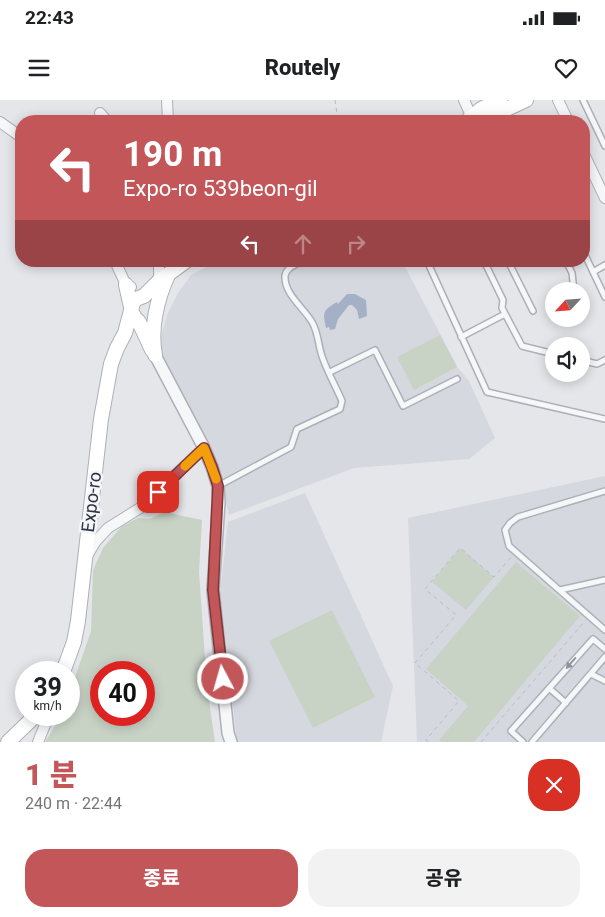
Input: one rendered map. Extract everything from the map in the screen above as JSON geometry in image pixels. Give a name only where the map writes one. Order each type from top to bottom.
[{"type":"main road","points":[[474,115],[481,109],[500,100]]},
{"type":"main road","points":[[494,115],[526,100]]},
{"type":"main road","points":[[133,309],[147,322],[160,295],[181,267]]},
{"type":"main road","points":[[133,309],[160,295]]},
{"type":"main road","points":[[155,355],[152,341],[160,295]]},
{"type":"main road","name":"Expo-ro","points":[[67,661],[74,642],[101,419],[111,364],[133,309],[160,295]]},
{"type":"main road","points":[[133,309],[140,333],[145,337],[155,355]]},
{"type":"main road","points":[[7,740],[23,726]]},
{"type":"street","points":[[168,100],[168,115]]},
{"type":"street","points":[[464,100],[468,115]]},
{"type":"street","points":[[558,100],[565,115]]},
{"type":"street","points":[[0,122],[15,133]]},
{"type":"street","points":[[590,167],[605,198]]},
{"type":"street","points":[[117,267],[133,309]]},
{"type":"street","points":[[159,267],[160,295]]},
{"type":"street","points":[[155,355],[204,448],[218,486],[213,590],[228,733],[231,742]]},
{"type":"street","points":[[85,559],[96,541],[108,528],[140,508],[204,448]]},
{"type":"street","points":[[38,742],[45,726]]},
{"type":"lane","points":[[582,100],[590,115]]},
{"type":"lane","points":[[590,116],[605,146]]},
{"type":"lane","points":[[592,272],[605,265]]},
{"type":"lane","points":[[218,486],[291,447],[297,429],[340,408],[342,401],[322,358],[318,336],[312,322],[286,285],[285,275],[291,267]]},
{"type":"lane","points":[[430,267],[487,392],[605,419]]},
{"type":"lane","points":[[487,267],[503,300],[502,308],[522,346],[545,352]]},
{"type":"lane","points":[[511,267],[533,311]]},
{"type":"lane","points":[[569,267],[573,282]]},
{"type":"lane","points":[[590,267],[605,297]]},
{"type":"lane","points":[[461,337],[505,314]]},
{"type":"lane","points":[[330,372],[374,350],[403,406],[457,379]]},
{"type":"lane","points":[[590,362],[597,364],[605,360]]},
{"type":"lane","points":[[605,491],[518,516],[505,530],[509,546],[605,630]]},
{"type":"lane","points":[[560,590],[605,580]]},
{"type":"lane","points":[[523,742],[511,732],[549,688],[593,639],[605,649]]},
{"type":"lane","points":[[532,742],[605,657]]},
{"type":"lane","points":[[592,674],[605,681]]},
{"type":"lane","points":[[549,688],[566,703]]},
{"type":"path","points":[[334,100],[337,115]]},
{"type":"path","points":[[428,742],[426,740],[460,702],[415,663],[456,615],[425,589],[460,548],[494,577],[516,552]]},
{"type":"path","points":[[481,742],[589,616]]},
{"type":"shaded area","points":[[206,267],[405,267],[458,368],[469,381],[495,438],[469,459],[354,468],[229,515],[212,453],[162,354],[161,337],[167,315],[178,293],[191,275]]},
{"type":"shaded area","points":[[440,335],[457,367],[414,390],[397,357]]},
{"type":"shaded area","points":[[605,476],[605,742],[417,742],[408,518]]},
{"type":"shaded area","points":[[305,493],[393,686],[381,742],[237,742],[220,593],[228,522]]},
{"type":"shaded area","points":[[164,512],[202,520],[199,572],[207,687],[215,742],[45,742],[55,726],[80,726],[80,663],[91,631],[93,570],[103,548],[122,526],[138,518],[150,519]]},
{"type":"shaded area","points":[[460,548],[494,577],[466,610],[432,582]]},
{"type":"shaded area","points":[[516,562],[580,616],[474,742],[441,742],[439,740],[468,706],[426,669]]},
{"type":"shaded area","points":[[332,610],[375,697],[313,728],[269,641]]},
{"type":"water","points":[[347,294],[355,294],[366,300],[367,316],[359,319],[357,310],[352,305],[349,305],[338,319],[335,329],[330,330],[329,327],[326,328],[324,315],[326,310],[337,302],[338,304]]},
{"type":"slow traffic","points":[[185,466],[204,448],[216,479]]},
{"type":"route","points":[[158,492],[204,448],[218,486],[213,590],[223,679]]}]
